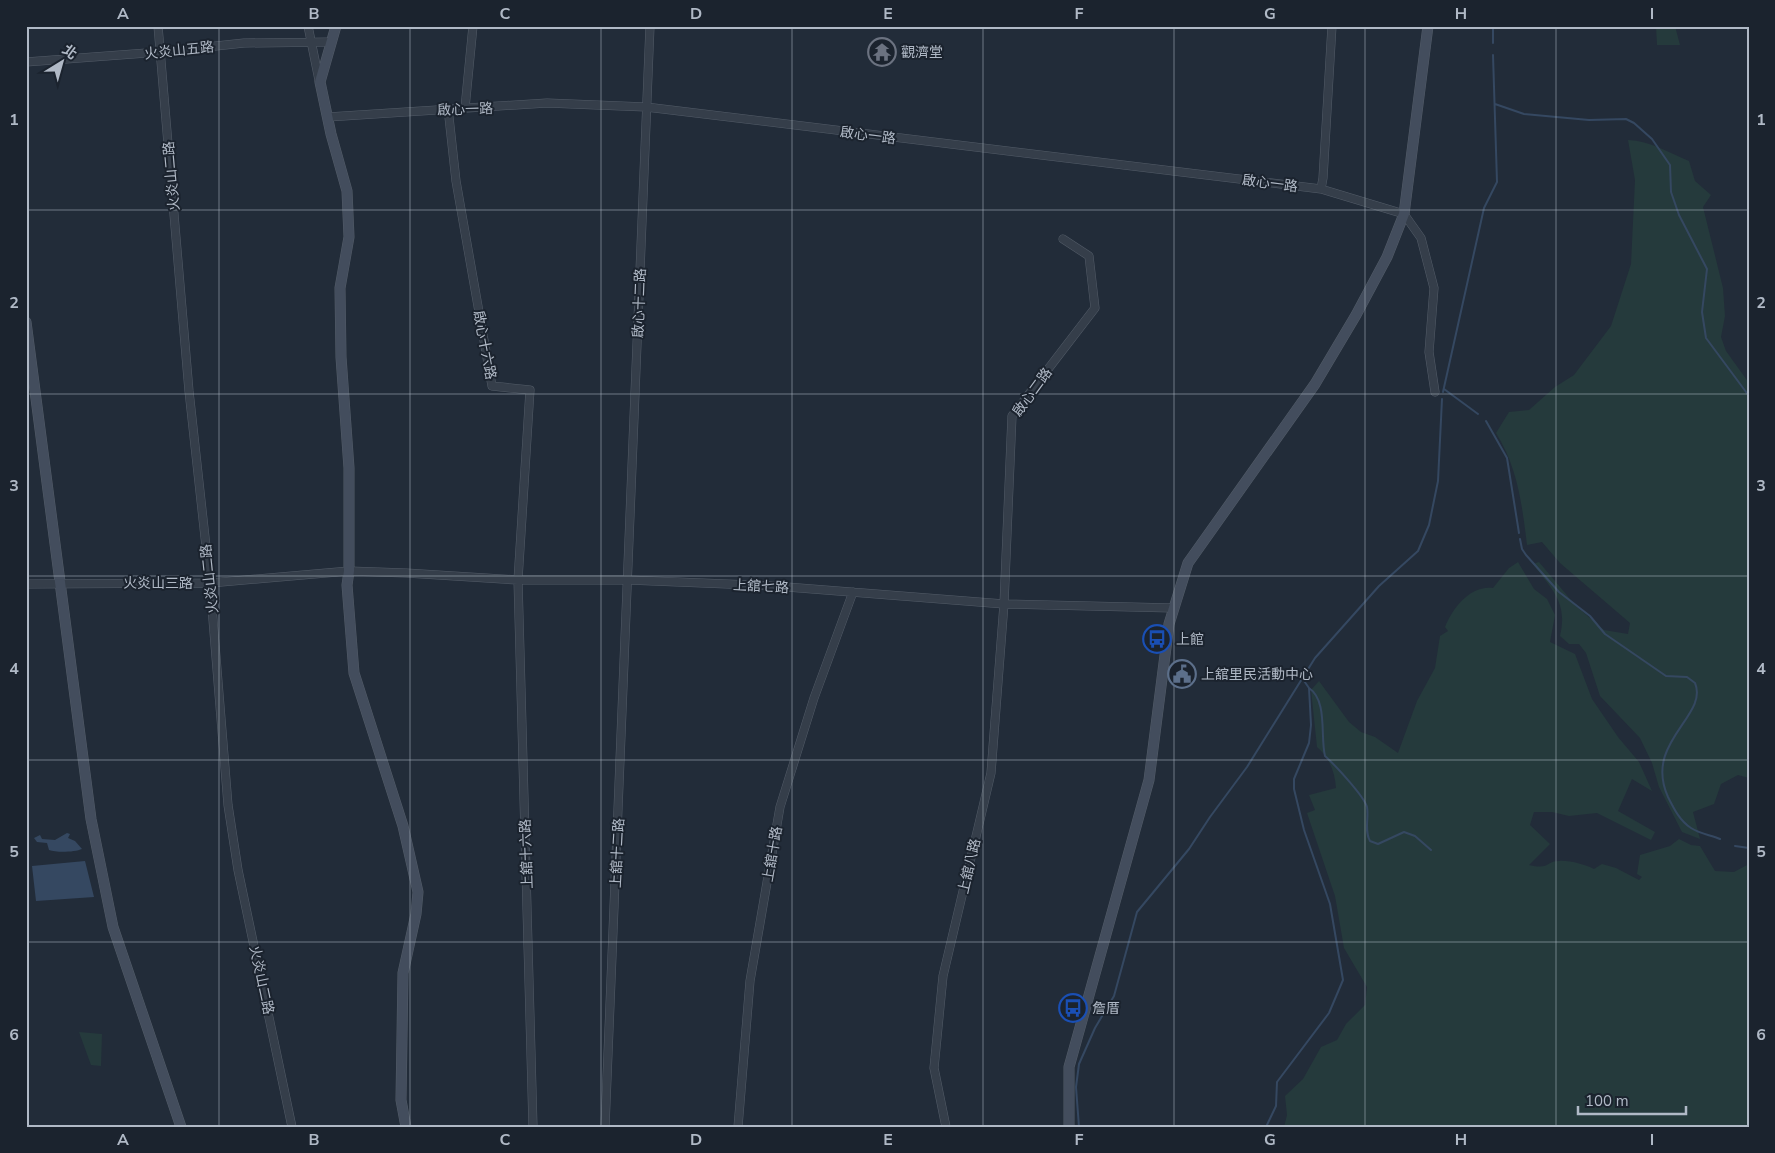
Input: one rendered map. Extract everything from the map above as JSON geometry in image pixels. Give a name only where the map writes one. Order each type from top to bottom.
[{"type":"street","name":"火炎山二路","points":[[158,26],[189,391],[210,583],[228,806],[238,870],[292,1127]]},
{"type":"street","points":[[308,26],[330,134],[347,191],[349,237],[340,288],[341,357],[349,468],[349,572],[347,585],[354,673],[402,826],[418,892],[416,914],[403,973],[401,1100],[406,1127]]},
{"type":"street","points":[[320,82],[336,26]]},
{"type":"street","points":[[465,108],[473,26]]},
{"type":"street","name":"啟心十二路","points":[[628,580],[650,26]]},
{"type":"street","points":[[1320,189],[1323,178],[1332,26]]},
{"type":"street","points":[[1070,1127],[1069,1067],[1149,780],[1169,624],[1173,608],[1188,563],[1314,384],[1356,316],[1387,257],[1404,214],[1428,26]]},
{"type":"street","name":"火炎山五路","points":[[26,62],[160,52],[244,43],[332,42]]},
{"type":"street","name":"啟心一路","points":[[328,117],[547,103],[646,107],[1320,189],[1404,214]]},
{"type":"street","name":"啟心十六路","points":[[448,108],[456,181],[492,386],[530,390],[518,580]]},
{"type":"street","points":[[1404,214],[1421,238],[1434,288],[1429,352],[1435,392]]},
{"type":"street","name":"啟心二路","points":[[1004,604],[1012,416],[1095,308],[1089,256],[1063,239]]},
{"type":"street","points":[[26,322],[91,819],[100,869],[116,937],[181,1127]]},
{"type":"street","name":"火炎山三路","points":[[26,584],[210,583],[349,572]]},
{"type":"street","name":"上舘七路","points":[[349,572],[406,573],[518,580],[628,580],[774,586],[1004,604],[1173,608]]},
{"type":"street","name":"上舘十六路","points":[[518,580],[533,1127]]},
{"type":"street","name":"上舘十二路","points":[[604,1127],[628,580]]},
{"type":"street","name":"上舘十路","points":[[738,1127],[750,981],[780,807],[814,698],[853,592]]},
{"type":"street","name":"上舘八路","points":[[946,1127],[934,1068],[943,976],[991,773],[1004,604]]},
{"type":"green space","points":[[1656,26],[1675,26],[1680,45],[1657,45]]},
{"type":"green space","points":[[1628,140],[1652,145],[1689,161],[1695,181],[1711,195],[1703,207],[1723,288],[1725,316],[1721,337],[1726,351],[1749,383],[1749,778],[1738,775],[1721,784],[1714,804],[1693,812],[1700,839],[1682,832],[1659,787],[1652,763],[1640,738],[1600,696],[1586,653],[1579,644],[1569,644],[1560,636],[1562,614],[1557,597],[1533,564],[1539,562],[1576,606],[1604,630],[1628,634],[1630,623],[1560,563],[1542,542],[1527,545],[1518,487],[1509,460],[1496,433],[1509,412],[1529,410],[1555,387],[1574,375],[1611,326],[1631,264],[1635,180]]},
{"type":"green space","points":[[1518,562],[1534,589],[1547,599],[1555,615],[1550,642],[1575,654],[1592,699],[1618,737],[1639,762],[1652,791],[1632,779],[1618,811],[1655,832],[1651,840],[1597,813],[1569,816],[1552,812],[1534,812],[1530,825],[1550,844],[1529,865],[1544,866],[1555,861],[1563,861],[1577,863],[1594,869],[1602,864],[1616,868],[1639,880],[1642,877],[1637,874],[1640,855],[1670,846],[1679,839],[1691,845],[1700,846],[1715,871],[1734,872],[1749,864],[1749,1127],[1284,1127],[1287,1115],[1285,1096],[1303,1079],[1321,1047],[1337,1040],[1346,1024],[1365,1005],[1367,987],[1344,948],[1335,896],[1307,813],[1315,810],[1309,795],[1336,788],[1331,765],[1317,747],[1311,690],[1319,681],[1349,722],[1361,732],[1375,737],[1398,753],[1417,701],[1435,668],[1440,636],[1448,631],[1445,627],[1448,619],[1458,605],[1470,594],[1477,590],[1493,588],[1509,568]]},
{"type":"green space","points":[[79,1032],[102,1034],[101,1066],[91,1065]]},
{"type":"water","points":[[67,833],[70,834],[68,838],[75,841],[82,849],[66,852],[52,851],[49,850],[47,843],[37,842],[34,838],[40,835],[42,839],[55,840]]},
{"type":"water","points":[[85,861],[94,897],[36,901],[32,866]]},
{"type":"waterway","points":[[1493,26],[1493,43]]},
{"type":"waterway","points":[[1443,392],[1484,208],[1497,182],[1493,55]]},
{"type":"waterway","points":[[1495,104],[1524,114],[1589,120],[1626,119],[1634,123],[1652,139],[1670,165],[1671,192],[1679,215],[1707,269],[1702,312],[1706,338],[1749,396]]},
{"type":"waterway","points":[[1444,389],[1478,414]]},
{"type":"waterway","points":[[1079,1127],[1076,1087],[1079,1064],[1095,1028],[1114,996],[1137,912],[1189,849],[1247,767],[1315,658],[1379,586],[1418,551],[1429,525],[1438,481],[1442,399]]},
{"type":"waterway","points":[[1486,421],[1507,458],[1519,533]]},
{"type":"waterway","points":[[1520,539],[1522,549],[1526,555],[1559,592],[1590,616],[1605,634],[1666,676],[1687,677],[1695,683],[1697,695],[1693,707],[1669,745],[1664,761],[1663,778],[1668,797],[1680,818],[1694,830],[1720,839]]},
{"type":"waterway","points":[[1266,1127],[1276,1106],[1277,1082],[1329,1013],[1343,980],[1330,904],[1304,830],[1294,789],[1294,779],[1309,743],[1311,725],[1309,688],[1302,678]]},
{"type":"waterway","points":[[1309,688],[1319,701],[1325,756],[1348,780],[1365,802],[1367,807],[1367,833],[1370,841],[1378,844],[1404,832],[1415,836],[1431,850]]},
{"type":"waterway","points":[[1735,846],[1749,848]]},
{"type":"place","name":"觀濟堂","points":[[882,52]]},
{"type":"place","name":"上館","points":[[1157,639]]},
{"type":"place","name":"上舘里民活動中心","points":[[1182,674]]},
{"type":"place","name":"詹厝","points":[[1073,1008]]}]
